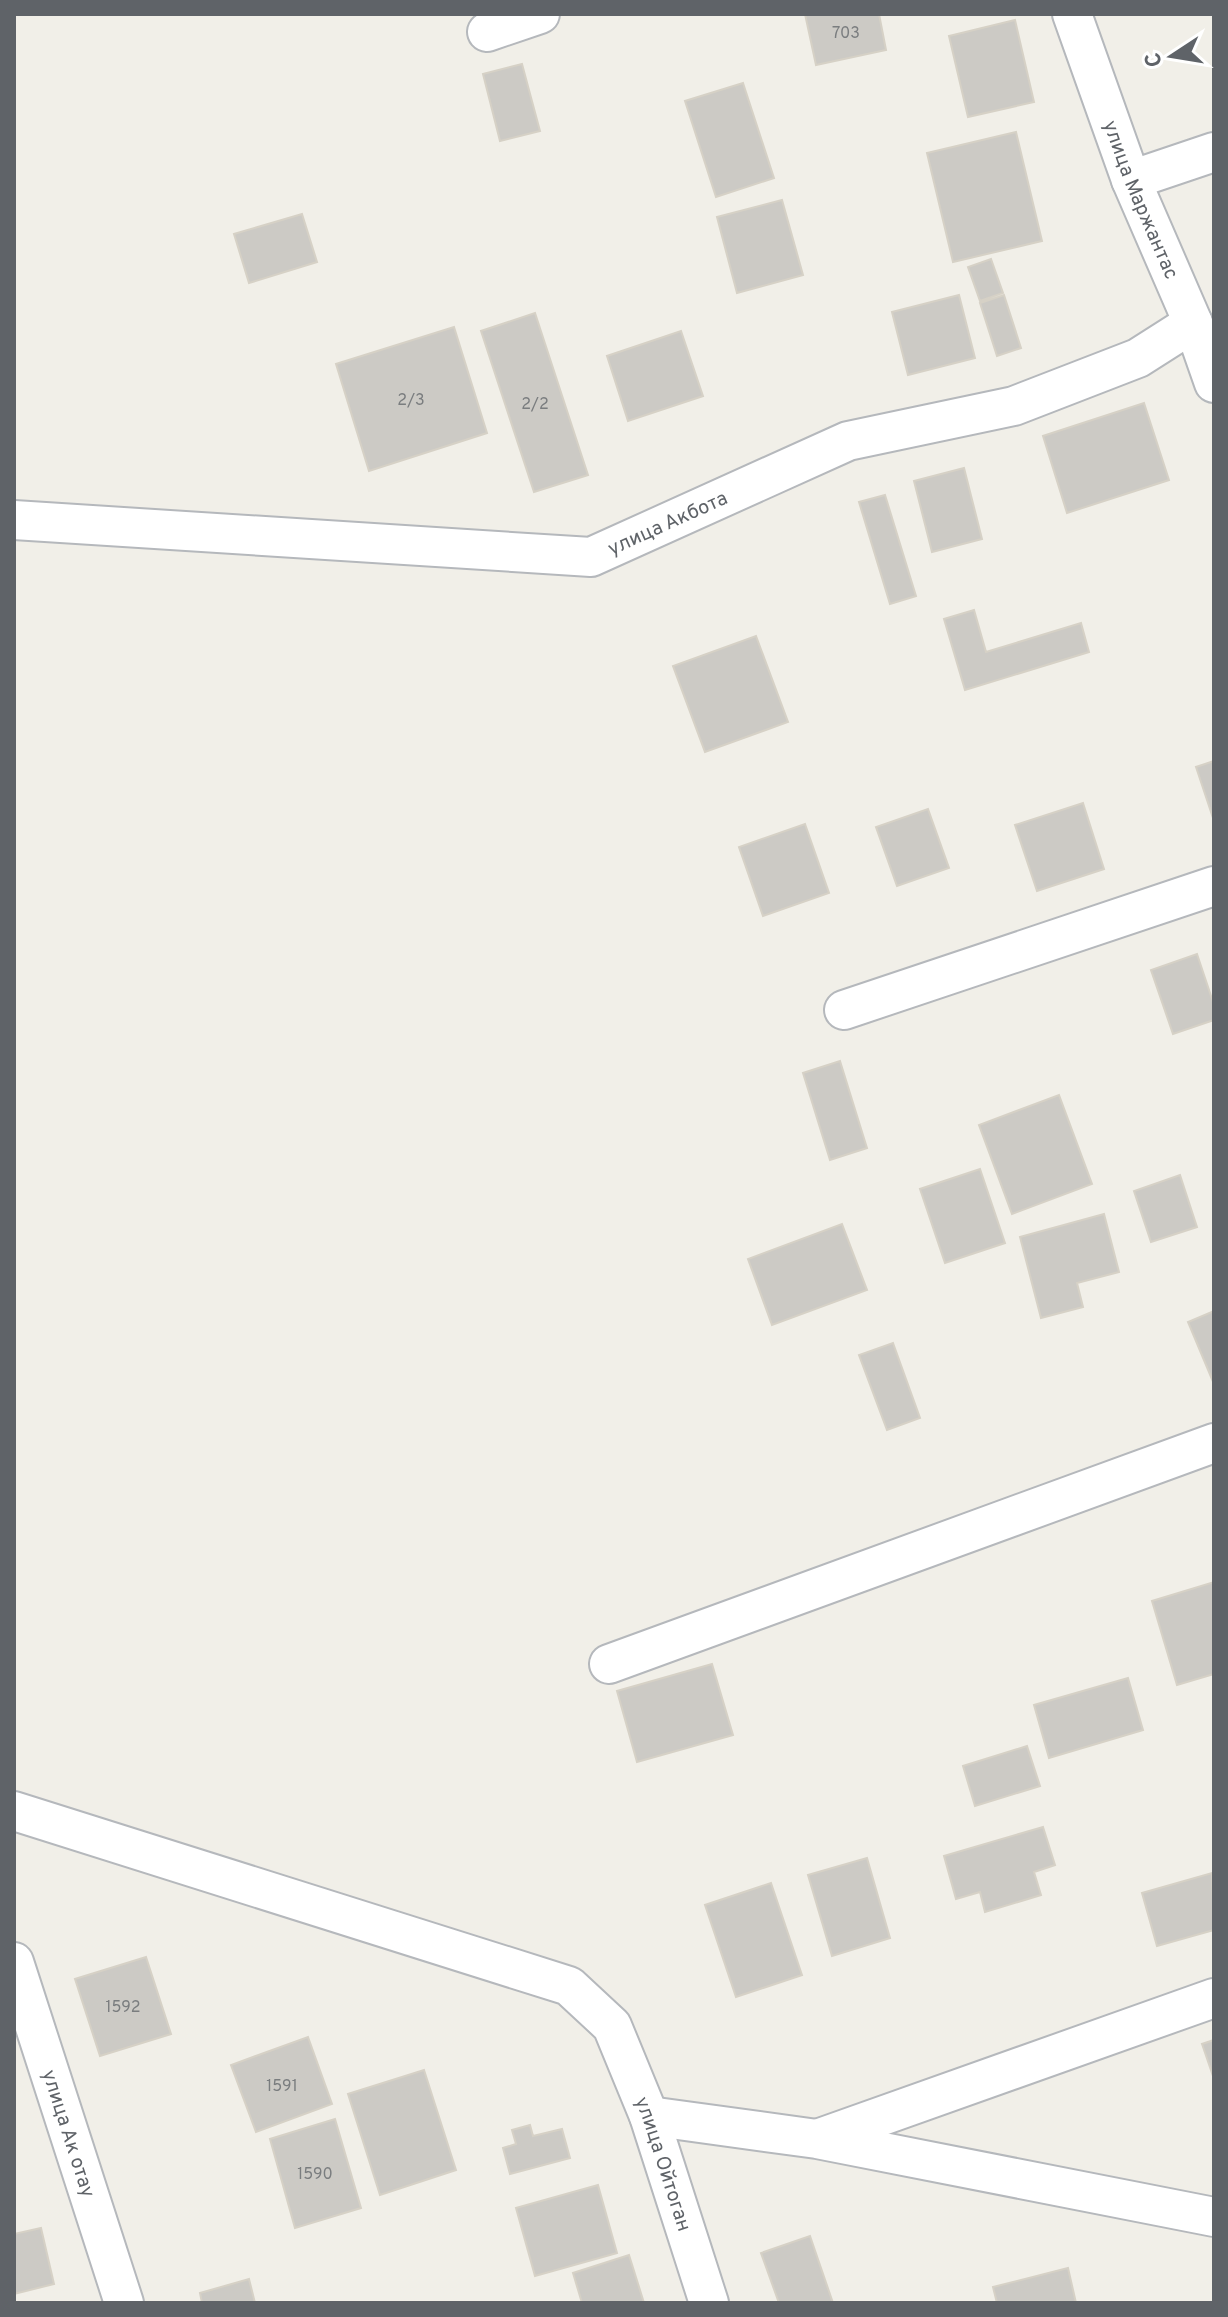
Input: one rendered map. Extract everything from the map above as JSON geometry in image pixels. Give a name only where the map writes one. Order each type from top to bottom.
[{"type":"street","points":[[487,32],[540,14]]},
{"type":"street","name":"улица Маржантас","points":[[1072,14],[1131,180],[1193,323],[1214,383]]},
{"type":"street","points":[[1131,180],[1214,152]]},
{"type":"street","name":"улица Акбота","points":[[14,520],[591,557],[848,441],[1014,406],[1138,358],[1193,323]]},
{"type":"street","points":[[844,1010],[1214,886]]},
{"type":"street","points":[[609,1664],[1214,1443]]},
{"type":"street","name":"улица Ойтоган","points":[[14,1811],[569,1986],[612,2026],[649,2116],[709,2303]]},
{"type":"street","name":"улица Ак отау","points":[[14,1962],[124,2303]]},
{"type":"street","points":[[817,2139],[1214,1998]]},
{"type":"street","points":[[649,2116],[817,2139],[1214,2217]]},
{"type":"building","points":[[805,14],[879,14],[886,50],[816,65]]},
{"type":"building","points":[[1015,20],[1034,102],[968,117],[949,36]]},
{"type":"building","points":[[522,64],[540,131],[500,141],[483,74]]},
{"type":"building","points":[[743,83],[774,178],[716,197],[685,101]]},
{"type":"building","points":[[1016,132],[1042,241],[953,262],[927,153]]},
{"type":"building","points":[[782,200],[803,275],[737,293],[717,217]]},
{"type":"building","points":[[302,214],[317,262],[249,283],[234,234]]},
{"type":"building","points":[[991,259],[1003,293],[980,301],[968,267]]},
{"type":"building","points":[[959,295],[975,358],[908,375],[892,312]]},
{"type":"building","points":[[1004,295],[1021,348],[997,356],[980,303]]},
{"type":"building","points":[[535,313],[588,475],[534,492],[481,331]]},
{"type":"building","points":[[454,327],[487,433],[369,471],[336,364]]},
{"type":"building","points":[[681,331],[703,396],[628,421],[607,356]]},
{"type":"building","points":[[1144,403],[1169,480],[1067,513],[1043,436]]},
{"type":"building","points":[[964,468],[982,539],[932,552],[914,481]]},
{"type":"building","points":[[885,495],[916,596],[890,604],[859,502]]},
{"type":"building","points":[[974,610],[986,652],[1081,623],[1089,652],[965,690],[944,619]]},
{"type":"building","points":[[756,636],[788,722],[705,752],[673,666]]},
{"type":"building","points":[[1214,761],[1214,821],[1196,767]]},
{"type":"building","points":[[1083,803],[1104,869],[1037,891],[1015,825]]},
{"type":"building","points":[[928,809],[949,868],[897,886],[876,827]]},
{"type":"building","points":[[805,824],[829,893],[763,916],[739,847]]},
{"type":"building","points":[[1197,954],[1214,1005],[1214,1020],[1173,1034],[1151,970]]},
{"type":"building","points":[[840,1061],[867,1148],[830,1160],[803,1073]]},
{"type":"building","points":[[1059,1095],[1092,1184],[1012,1214],[979,1125]]},
{"type":"building","points":[[980,1169],[1005,1243],[945,1263],[920,1189]]},
{"type":"building","points":[[1180,1175],[1197,1227],[1151,1242],[1134,1191]]},
{"type":"building","points":[[1104,1214],[1119,1272],[1077,1283],[1083,1307],[1041,1318],[1020,1237]]},
{"type":"building","points":[[842,1224],[867,1290],[772,1325],[748,1259]]},
{"type":"building","points":[[1214,1311],[1214,1384],[1188,1322]]},
{"type":"building","points":[[893,1343],[920,1418],[887,1430],[859,1355]]},
{"type":"building","points":[[1214,1582],[1214,1674],[1177,1685],[1152,1601]]},
{"type":"building","points":[[712,1664],[733,1735],[637,1762],[617,1691]]},
{"type":"building","points":[[1128,1678],[1143,1730],[1049,1758],[1034,1705]]},
{"type":"building","points":[[1027,1746],[1040,1786],[975,1806],[963,1766]]},
{"type":"building","points":[[1043,1827],[1055,1865],[1034,1872],[1041,1895],[985,1912],[980,1892],[956,1899],[944,1856]]},
{"type":"building","points":[[867,1858],[890,1938],[832,1956],[808,1875]]},
{"type":"building","points":[[1212,1873],[1214,1930],[1157,1946],[1142,1893]]},
{"type":"building","points":[[771,1883],[802,1975],[736,1997],[705,1905]]},
{"type":"building","points":[[146,1957],[171,2034],[100,2056],[75,1979]]},
{"type":"building","points":[[308,2037],[332,2104],[256,2132],[231,2065]]},
{"type":"building","points":[[1214,2040],[1214,2079],[1202,2044]]},
{"type":"building","points":[[424,2070],[456,2170],[380,2195],[348,2094]]},
{"type":"building","points":[[335,2119],[361,2208],[295,2228],[270,2139]]},
{"type":"building","points":[[530,2125],[533,2136],[562,2129],[570,2158],[510,2174],[503,2148],[516,2144],[512,2130]]},
{"type":"building","points":[[598,2185],[617,2253],[535,2276],[516,2208]]},
{"type":"building","points":[[41,2228],[54,2284],[14,2294],[14,2234]]},
{"type":"building","points":[[810,2236],[833,2303],[779,2303],[761,2253]]},
{"type":"building","points":[[629,2255],[644,2303],[582,2303],[573,2273]]},
{"type":"building","points":[[1068,2268],[1076,2303],[997,2303],[993,2287]]},
{"type":"building","points":[[249,2279],[255,2303],[202,2303],[200,2293]]}]
